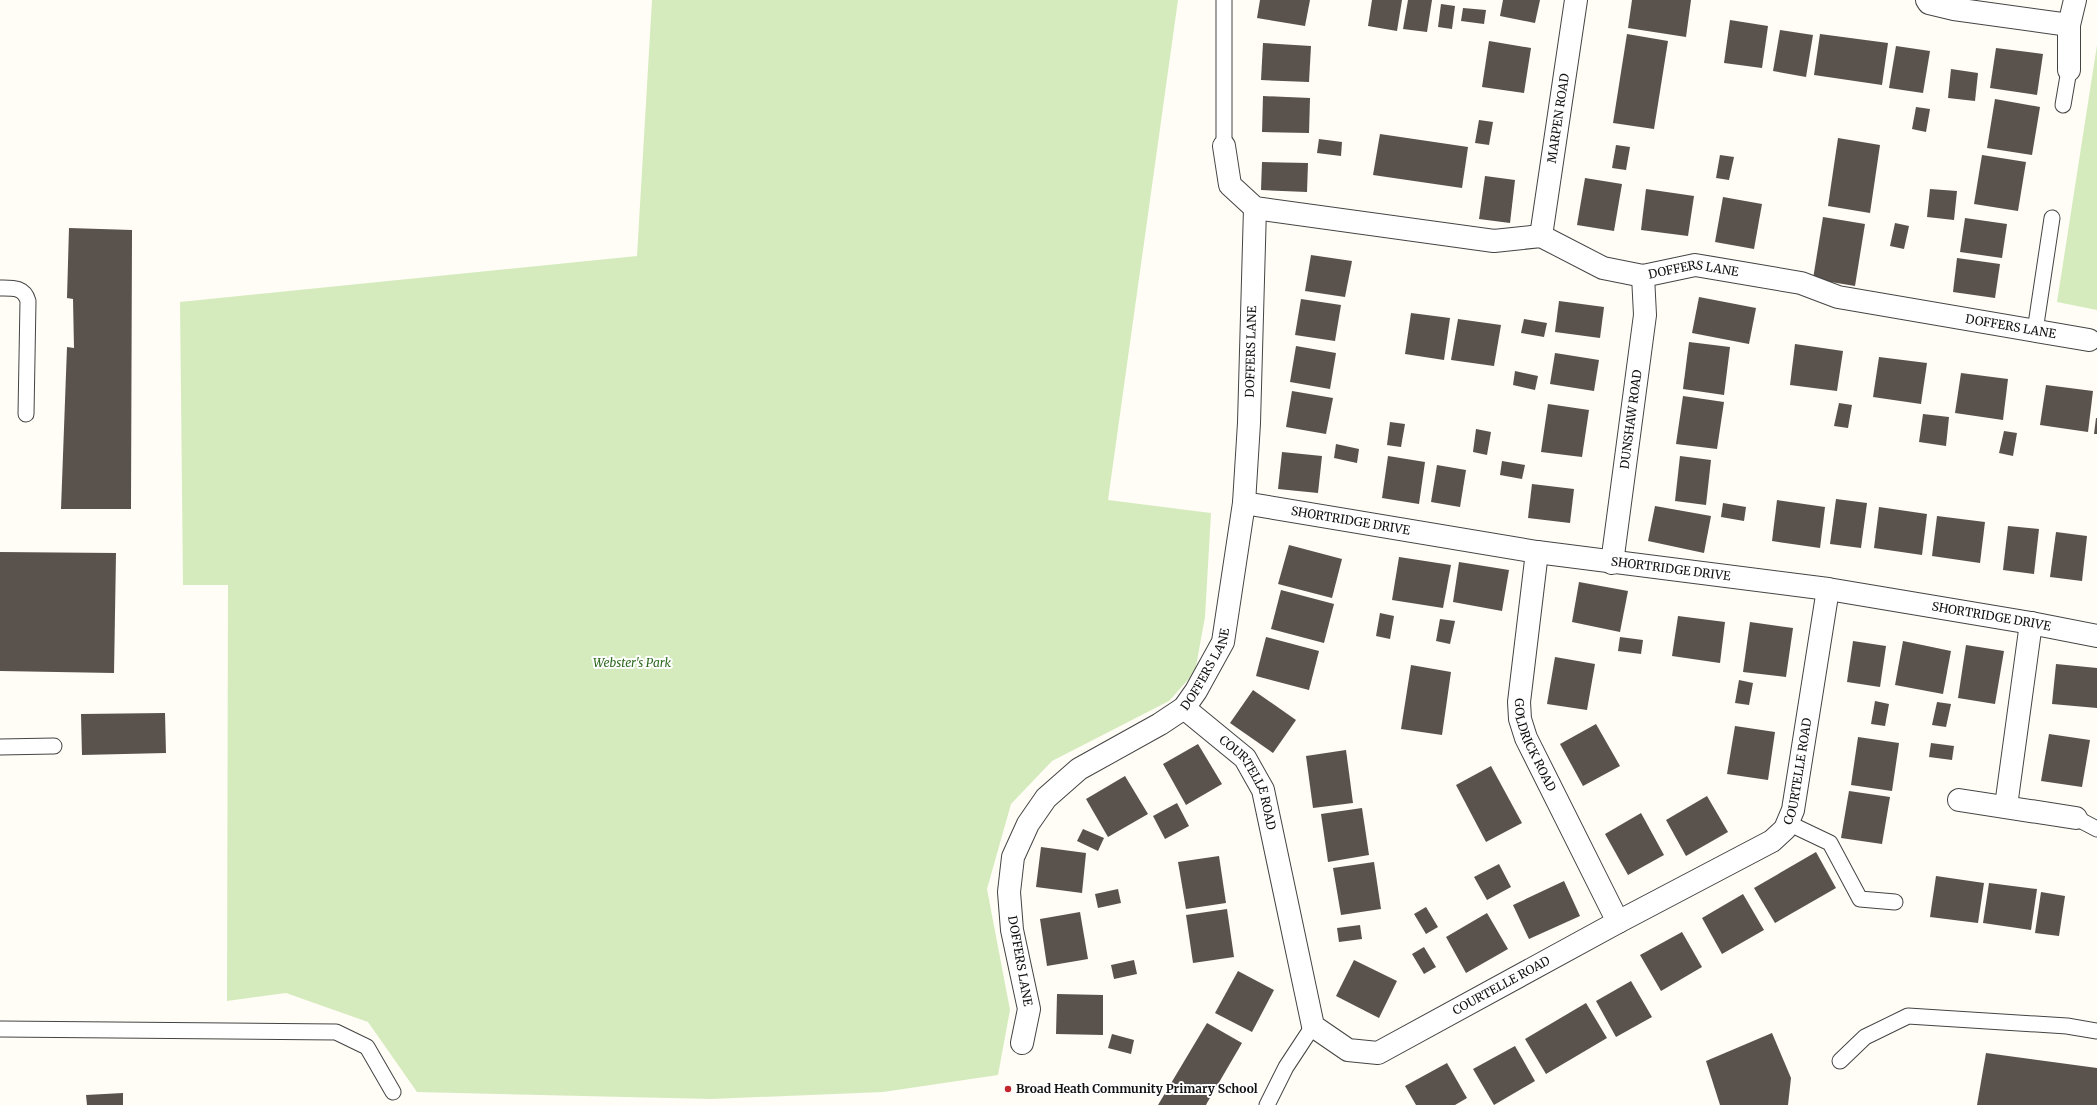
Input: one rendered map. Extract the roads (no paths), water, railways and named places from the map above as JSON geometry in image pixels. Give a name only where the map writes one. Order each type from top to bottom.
[{"type":"street","name":"MARPEN ROAD","points":[[1541,236],[1576,0]]},
{"type":"street","points":[[1927,0],[1930,3],[1954,9],[2069,25]]},
{"type":"street","points":[[2069,70],[2069,25],[2075,0]]},
{"type":"street","points":[[1224,146],[1230,185],[1255,208],[1494,241],[1541,236]]},
{"type":"street","name":"DOFFERS LANE","points":[[1022,1043],[1029,1009],[1012,930],[1009,892],[1013,857],[1028,824],[1046,798],[1079,769],[1160,724],[1184,708],[1196,691],[1223,642],[1244,503],[1249,423],[1255,208]]},
{"type":"street","name":"DOFFERS LANE","points":[[1541,236],[1603,268],[1643,276],[1696,265],[1801,283],[1838,297],[2093,340]]},
{"type":"street","name":"DUNSHAW ROAD","points":[[1612,562],[1645,315],[1643,276]]},
{"type":"street","name":"SHORTRIDGE DRIVE","points":[[1244,503],[1537,552],[1828,589],[2031,623],[2097,636]]},
{"type":"street","name":"GOLDRICK ROAD","points":[[1537,552],[1519,702],[1520,719],[1526,738],[1618,922]]},
{"type":"street","name":"COURTELLE ROAD","points":[[1184,708],[1245,758],[1263,790],[1313,1026],[1348,1050],[1378,1053],[1618,922],[1772,841],[1785,830],[1793,810],[1828,589]]},
{"type":"street","points":[[2006,806],[2031,623]]},
{"type":"street","points":[[1959,800],[2006,806],[2076,818]]},
{"type":"lane","points":[[1224,0],[1224,146]]},
{"type":"lane","points":[[2063,105],[2069,70]]},
{"type":"lane","points":[[2035,331],[2052,218]]},
{"type":"lane","points":[[0,288],[15,288],[22,291],[28,301],[26,414]]},
{"type":"lane","points":[[0,747],[54,746]]},
{"type":"lane","points":[[2076,818],[2097,829]]},
{"type":"lane","points":[[1788,823],[1830,843],[1860,899],[1895,902]]},
{"type":"lane","points":[[1840,1061],[1865,1037],[1908,1016],[2067,1026],[2097,1031]]},
{"type":"lane","points":[[1268,1105],[1286,1067],[1313,1026]]},
{"type":"lane","points":[[0,1029],[336,1032],[367,1047],[393,1092]]},
{"type":"place","name":"Broad Heath Community Primary School","points":[[1008,1089]]},
{"type":"park label","name":"Webster's Park","points":[[632,663]]}]
